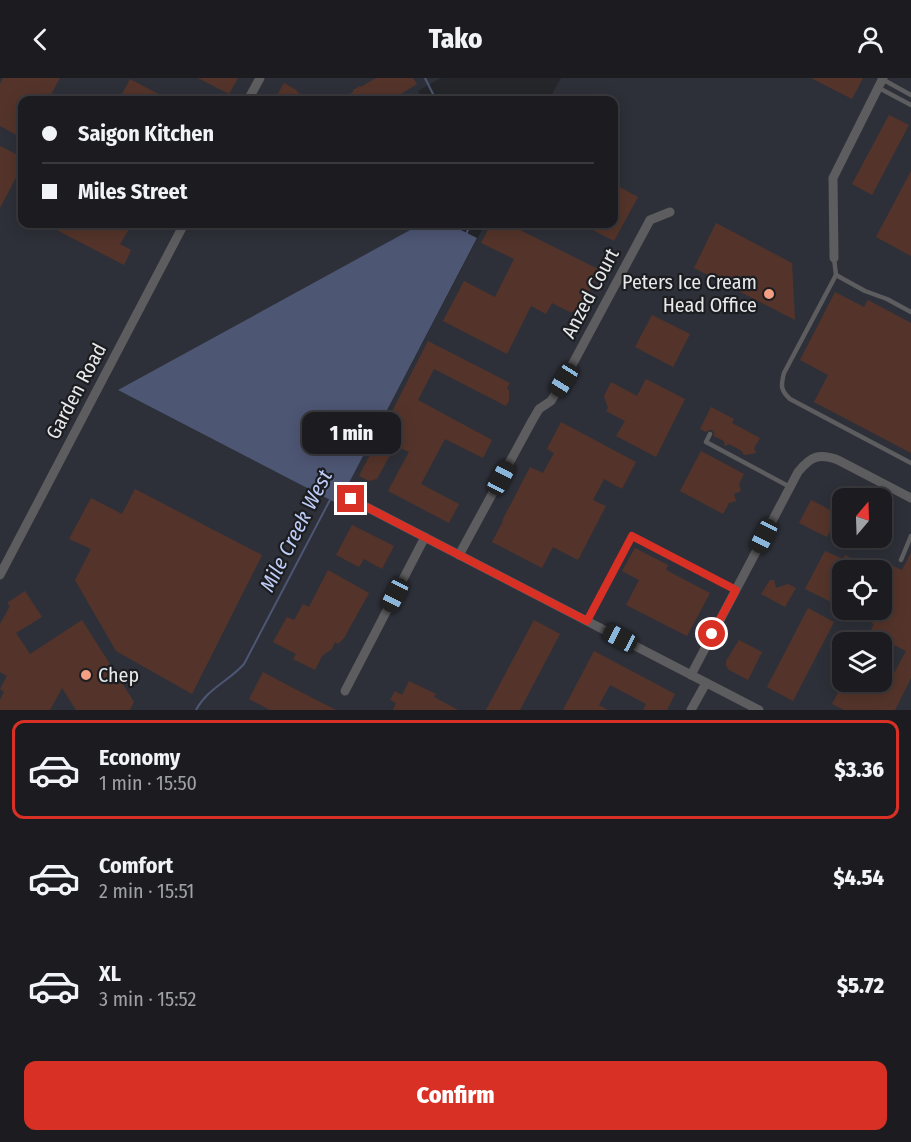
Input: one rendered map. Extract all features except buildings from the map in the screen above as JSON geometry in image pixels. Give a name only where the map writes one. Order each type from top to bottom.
[{"type":"street","points":[[250,96],[260,78]]},
{"type":"street","points":[[834,258],[833,178],[881,82]]},
{"type":"street","name":"Anzed Court","points":[[459,555],[532,421],[539,410],[551,401],[564,380],[650,220],[670,212]]},
{"type":"street","name":"Garden Road","points":[[0,575],[182,228]]},
{"type":"street","points":[[691,675],[798,472],[805,463],[816,457],[827,456],[911,498]]},
{"type":"street","points":[[351,499],[759,710]]},
{"type":"street","points":[[345,691],[425,537]]},
{"type":"street","points":[[691,710],[706,683]]},
{"type":"lane","points":[[881,82],[911,95]]},
{"type":"lane","points":[[881,82],[911,105]]},
{"type":"lane","points":[[834,258],[836,275],[784,373],[781,384],[784,394],[911,463]]},
{"type":"lane","points":[[836,275],[911,312]]},
{"type":"lane","points":[[710,434],[706,442],[790,487]]},
{"type":"lane","points":[[587,621],[632,536],[736,590]]},
{"type":"lane","points":[[901,560],[911,536]]},
{"type":"shaded area","points":[[0,78],[441,78],[418,91],[421,96],[18,96],[18,228],[414,228],[119,390],[338,504],[483,228],[618,228],[618,96],[551,96],[561,78],[911,78],[911,710],[0,710]]},
{"type":"water","points":[[414,228],[457,228],[477,238],[338,504],[118,390]]},
{"type":"waterway","name":"Mile Creek West","points":[[425,78],[434,96]]},
{"type":"waterway","name":"Mile Creek West","points":[[466,234],[469,228]]},
{"type":"waterway","name":"Mile Creek West","points":[[196,710],[206,696],[244,664],[331,498]]},
{"type":"place","name":"Peters Ice Cream Head Office","points":[[769,294]]},
{"type":"place","name":"Chep","points":[[86,675]]},
{"type":"route","points":[[351,499],[587,621],[632,536],[736,590],[712,634]]}]
